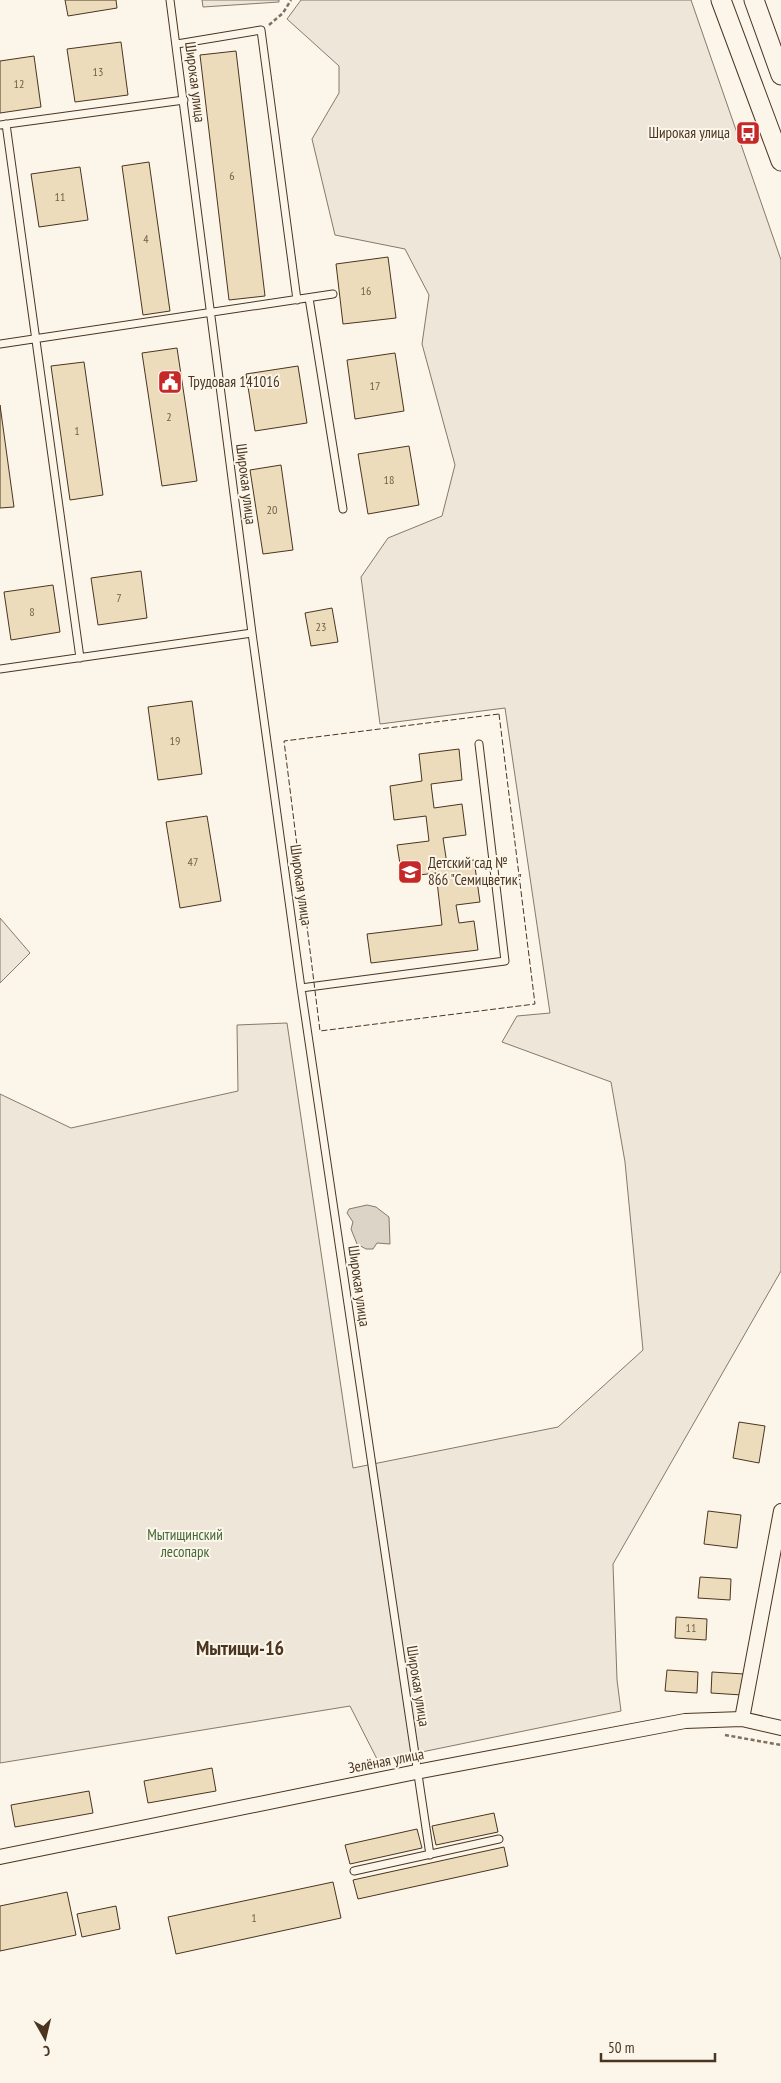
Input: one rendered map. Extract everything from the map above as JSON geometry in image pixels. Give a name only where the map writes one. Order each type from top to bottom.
[{"type":"main road","points":[[720,0],[781,161]]},
{"type":"main road","points":[[754,0],[781,75]]},
{"type":"street","points":[[742,1719],[781,1511]]},
{"type":"street","name":"Зелёная улица","points":[[0,1857],[416,1772],[685,1720],[742,1719],[781,1728]]},
{"type":"lane","name":"Широкая улица","points":[[170,0],[252,633],[301,988],[416,1772],[430,1855]]},
{"type":"lane","points":[[176,44],[261,30],[297,300]]},
{"type":"lane","points":[[80,658],[36,339],[3,124],[184,100]]},
{"type":"lane","points":[[0,344],[333,294]]},
{"type":"lane","points":[[309,298],[343,509]]},
{"type":"lane","points":[[0,669],[252,633]]},
{"type":"lane","points":[[301,988],[505,962],[479,744]]},
{"type":"lane","points":[[354,1871],[499,1839]]},
{"type":"path","points":[[261,30],[278,18],[291,0]]},
{"type":"green space","points":[[202,0],[279,0],[279,2],[203,7]]},
{"type":"green space","name":"Мытищинский лесопарк","points":[[301,0],[691,0],[781,260],[781,1271],[613,1564],[617,1680],[621,1711],[378,1761],[350,1706],[0,1763],[0,1094],[71,1128],[238,1091],[237,1025],[287,1023],[353,1468],[558,1427],[643,1350],[625,1162],[611,1082],[502,1042],[517,1016],[550,1013],[505,708],[380,724],[361,577],[388,538],[442,516],[455,465],[422,344],[429,295],[405,249],[335,235],[312,139],[339,93],[339,66],[287,19]]},
{"type":"green space","points":[[0,918],[30,953],[0,983]]},
{"type":"shaded area","points":[[367,1205],[376,1207],[389,1217],[390,1244],[377,1243],[373,1249],[366,1249],[357,1244],[351,1229],[353,1222],[347,1213],[349,1209]]},
{"type":"building","points":[[65,0],[116,0],[117,8],[68,16]]},
{"type":"building","points":[[121,42],[128,95],[75,102],[67,49]]},
{"type":"building","points":[[236,51],[265,296],[229,300],[200,55]]},
{"type":"building","points":[[34,56],[41,107],[0,113],[0,61]]},
{"type":"building","points":[[149,162],[170,311],[143,315],[122,166]]},
{"type":"building","points":[[80,167],[88,220],[39,227],[31,174]]},
{"type":"building","points":[[388,257],[396,318],[343,324],[336,264]]},
{"type":"building","points":[[177,348],[197,481],[162,486],[142,353]]},
{"type":"building","points":[[395,353],[404,411],[355,419],[347,360]]},
{"type":"building","points":[[84,362],[103,495],[70,500],[51,366]]},
{"type":"building","points":[[298,366],[307,423],[255,431],[246,374]]},
{"type":"building","points":[[0,405],[14,507],[0,508]]},
{"type":"building","points":[[409,446],[419,505],[368,514],[358,454]]},
{"type":"building","points":[[281,465],[293,550],[263,554],[250,470]]},
{"type":"building","points":[[141,571],[147,618],[98,625],[91,578]]},
{"type":"building","points":[[53,585],[60,632],[11,640],[4,592]]},
{"type":"building","points":[[332,608],[338,642],[311,646],[305,613]]},
{"type":"building","points":[[192,701],[202,774],[158,780],[148,707]]},
{"type":"building","points":[[459,749],[462,780],[431,784],[434,808],[462,804],[466,835],[443,838],[447,864],[474,860],[480,902],[456,905],[459,923],[474,921],[478,950],[371,963],[367,934],[442,925],[436,873],[402,877],[397,845],[429,841],[426,816],[394,820],[390,786],[422,781],[419,754]]},
{"type":"building","points":[[207,816],[221,901],[180,908],[166,822]]},
{"type":"building","points":[[739,1422],[765,1426],[759,1463],[733,1458]]},
{"type":"building","points":[[708,1511],[741,1515],[737,1548],[704,1544]]},
{"type":"building","points":[[700,1577],[731,1579],[730,1600],[698,1598]]},
{"type":"building","points":[[676,1617],[707,1619],[706,1640],[675,1638]]},
{"type":"building","points":[[667,1670],[698,1672],[697,1693],[665,1691]]},
{"type":"building","points":[[712,1672],[744,1674],[742,1695],[711,1693]]},
{"type":"building","points":[[212,1768],[216,1791],[148,1803],[144,1781]]},
{"type":"building","points":[[89,1791],[93,1813],[15,1827],[11,1805]]},
{"type":"building","points":[[494,1813],[498,1832],[436,1845],[432,1826]]},
{"type":"building","points":[[417,1829],[422,1848],[350,1864],[345,1845]]},
{"type":"building","points":[[504,1847],[508,1866],[358,1899],[353,1880]]},
{"type":"building","points":[[333,1882],[341,1918],[176,1954],[168,1917]]},
{"type":"building","points":[[67,1892],[76,1935],[0,1951],[0,1906]]},
{"type":"building","points":[[116,1906],[120,1929],[82,1937],[77,1914]]},
{"type":"fence","points":[[499,714],[535,1004],[320,1031],[284,741],[499,714]]},
{"type":"place","name":"Широкая улица","points":[[748,133]]},
{"type":"place","name":"Трудовая 141016","points":[[170,382]]},
{"type":"place","name":"Детский сад № 866 \"Семицветик\"","points":[[410,872]]},
{"type":"district","name":"Мытищи-16","points":[[240,1648]]}]
